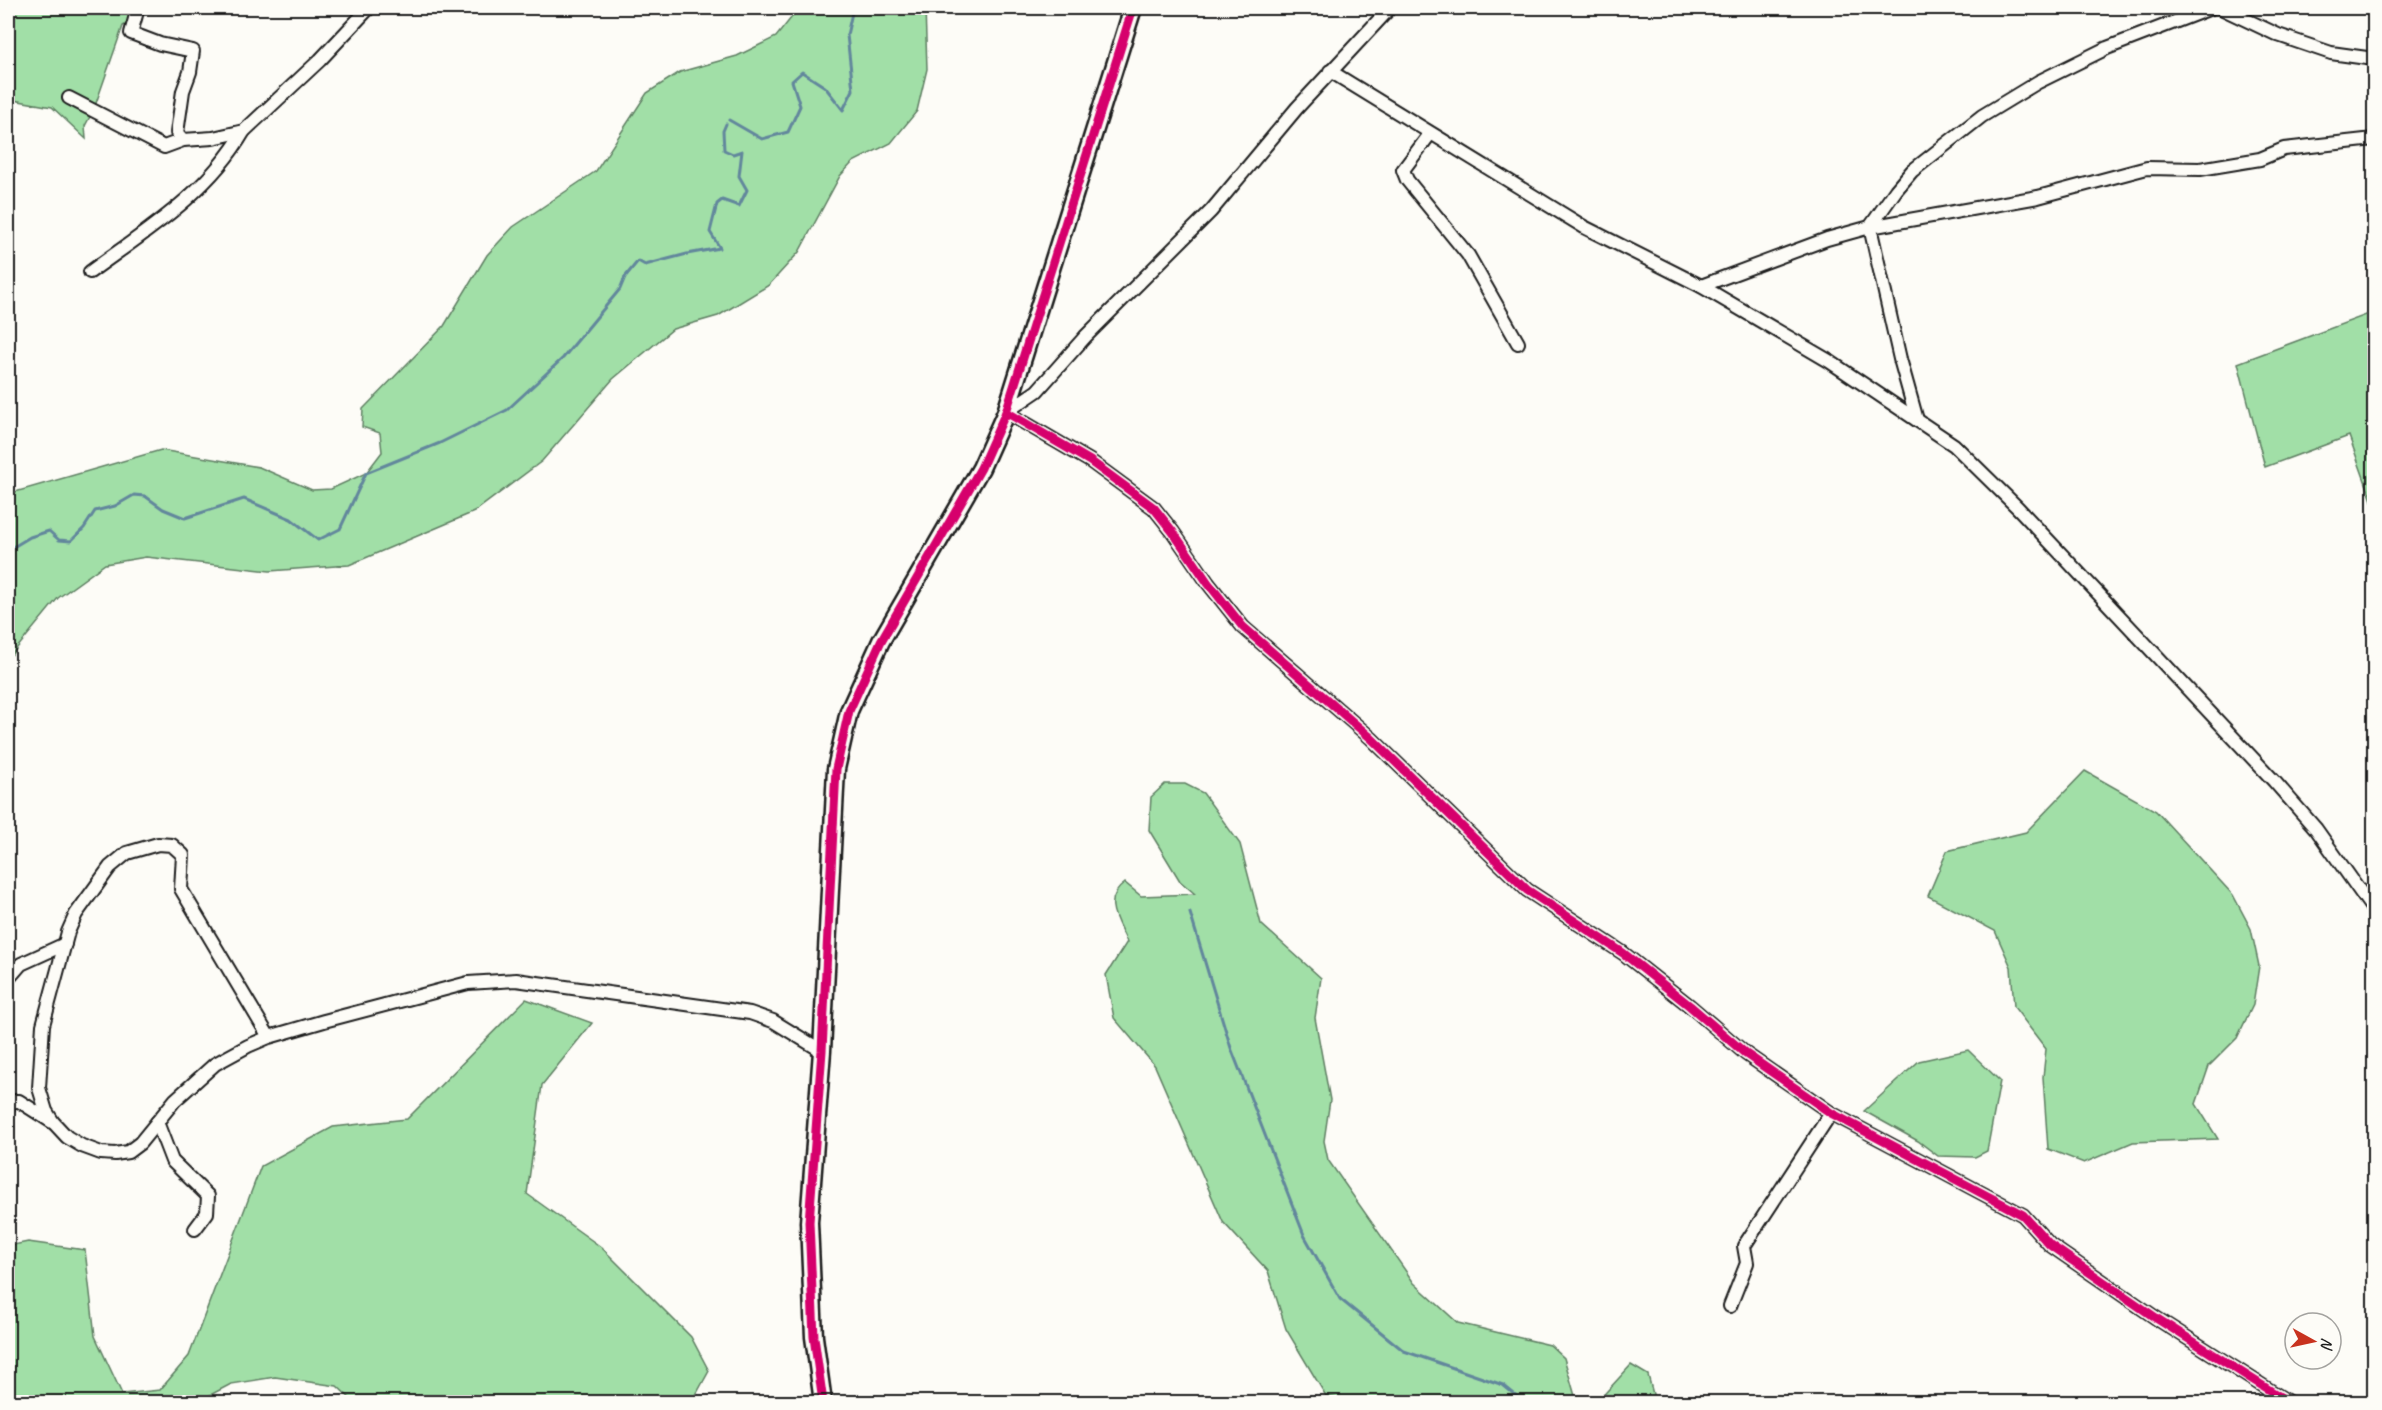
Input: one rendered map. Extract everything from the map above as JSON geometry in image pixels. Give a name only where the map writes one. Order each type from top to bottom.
[{"type":"street","points":[[138,8],[131,33],[160,44],[193,51],[190,72],[183,92],[177,133],[183,140]]},
{"type":"street","points":[[90,272],[147,233],[202,186],[232,151],[244,131],[320,60],[369,8]]},
{"type":"street","points":[[823,1402],[814,1336],[809,1222],[822,1051],[836,769],[849,711],[881,641],[981,468],[1006,412],[1133,8]]},
{"type":"street","points":[[1006,412],[1037,391],[1085,337],[1211,211],[1330,71],[1390,8]]},
{"type":"street","points":[[1917,420],[1900,359],[1870,227],[1912,171],[1982,116],[2038,82],[2107,48],[2211,8]]},
{"type":"street","points":[[2221,8],[2278,35],[2331,52],[2374,59]]},
{"type":"street","points":[[1330,71],[1584,227],[1701,286],[1829,361],[1954,445],[2018,507],[2274,781],[2316,829],[2374,911]]},
{"type":"street","points":[[69,98],[164,147],[183,140],[213,138],[244,131]]},
{"type":"street","points":[[1430,134],[1403,170],[1407,180],[1468,255],[1518,343]]},
{"type":"street","points":[[1701,286],[1827,239],[1870,227],[2038,197],[2147,168],[2200,169],[2259,159],[2284,149],[2374,139]]},
{"type":"street","points":[[1006,412],[1090,461],[1154,508],[1243,627],[1371,738],[1527,890],[1623,953],[1746,1054],[1831,1113],[2023,1215],[2050,1245],[2156,1318],[2288,1402]]},
{"type":"street","points":[[269,1037],[181,890],[183,855],[172,845],[158,843],[127,852],[110,867],[76,914],[64,944],[43,1025],[39,1088],[46,1112],[67,1137],[101,1154],[128,1152],[140,1143],[175,1100],[215,1064],[269,1037],[468,983],[516,980],[750,1013],[773,1021],[822,1051]]},
{"type":"street","points":[[8,979],[21,964],[64,944]]},
{"type":"street","points":[[9,1102],[19,1101],[53,1122]]},
{"type":"street","points":[[1730,1306],[1747,1263],[1744,1246],[1831,1113]]},
{"type":"street","points":[[157,1122],[172,1161],[208,1196],[207,1213],[195,1228]]},
{"type":"green space","points":[[8,8],[155,8],[123,26],[94,109],[85,126],[86,139],[52,107],[8,99]]},
{"type":"green space","points":[[799,8],[925,8],[927,69],[917,111],[891,143],[853,162],[840,176],[799,252],[769,285],[718,316],[673,329],[613,379],[542,461],[474,512],[349,565],[270,571],[146,557],[105,564],[58,598],[8,659],[8,494],[161,450],[259,467],[312,490],[331,489],[366,473],[382,452],[380,433],[362,427],[363,409],[444,326],[487,255],[513,227],[596,171],[647,93],[680,72],[737,56],[776,37]]},
{"type":"green space","points":[[2374,312],[2374,506],[2349,436],[2265,467],[2238,363]]},
{"type":"green space","points":[[2085,771],[2156,811],[2233,895],[2251,929],[2259,966],[2253,1005],[2237,1038],[2209,1066],[2196,1104],[2218,1139],[2133,1142],[2084,1163],[2048,1149],[2043,1077],[2046,1049],[2014,1007],[2011,967],[1995,931],[1928,896],[1947,851],[2026,832]]},
{"type":"green space","points":[[1165,784],[1185,784],[1203,793],[1240,844],[1261,924],[1321,978],[1315,1018],[1330,1100],[1324,1141],[1328,1160],[1414,1283],[1458,1323],[1550,1345],[1564,1358],[1575,1396],[1583,1402],[1357,1402],[1326,1396],[1286,1329],[1268,1271],[1223,1222],[1155,1066],[1114,1018],[1106,975],[1127,942],[1116,919],[1114,896],[1125,883],[1141,896],[1195,894],[1180,881],[1149,830],[1151,797]]},
{"type":"green space","points":[[526,999],[592,1023],[542,1085],[527,1194],[601,1247],[691,1337],[709,1371],[692,1402],[354,1402],[337,1386],[275,1377],[231,1384],[197,1402],[8,1402],[8,1246],[28,1242],[85,1250],[95,1336],[122,1394],[160,1390],[189,1356],[261,1166],[333,1127],[407,1119]]},
{"type":"green space","points":[[1968,1050],[2000,1081],[1987,1151],[1975,1157],[1938,1156],[1918,1141],[1864,1111],[1919,1061]]},
{"type":"green space","points":[[1631,1365],[1648,1375],[1655,1402],[1597,1402]]},
{"type":"waterway","points":[[729,120],[762,139],[788,132],[800,106],[792,81],[802,72],[825,87],[843,110],[853,90],[847,35],[853,8]]},
{"type":"waterway","points":[[8,547],[49,531],[59,540],[71,541],[84,528],[95,511],[115,506],[134,495],[145,496],[163,509],[185,518],[244,499],[291,519],[318,540],[340,529],[366,473],[440,443],[507,410],[563,358],[620,289],[625,277],[638,261],[645,265],[720,248],[710,232],[717,204],[722,200],[739,206],[747,190],[739,176],[742,151],[733,154],[724,150],[723,131],[726,124]]},
{"type":"waterway","points":[[1190,913],[1231,1048],[1304,1235],[1340,1299],[1404,1351],[1503,1385],[1524,1402]]},
{"type":"cycle path","points":[[823,1402],[814,1337],[809,1222],[822,1051],[836,769],[849,711],[881,641],[981,468],[1006,412],[1133,8]]},
{"type":"cycle path","points":[[1006,412],[1090,461],[1154,508],[1243,627],[1371,738],[1527,890],[1623,953],[1746,1054],[1831,1113],[2023,1215],[2050,1245],[2156,1318],[2288,1402]]}]
